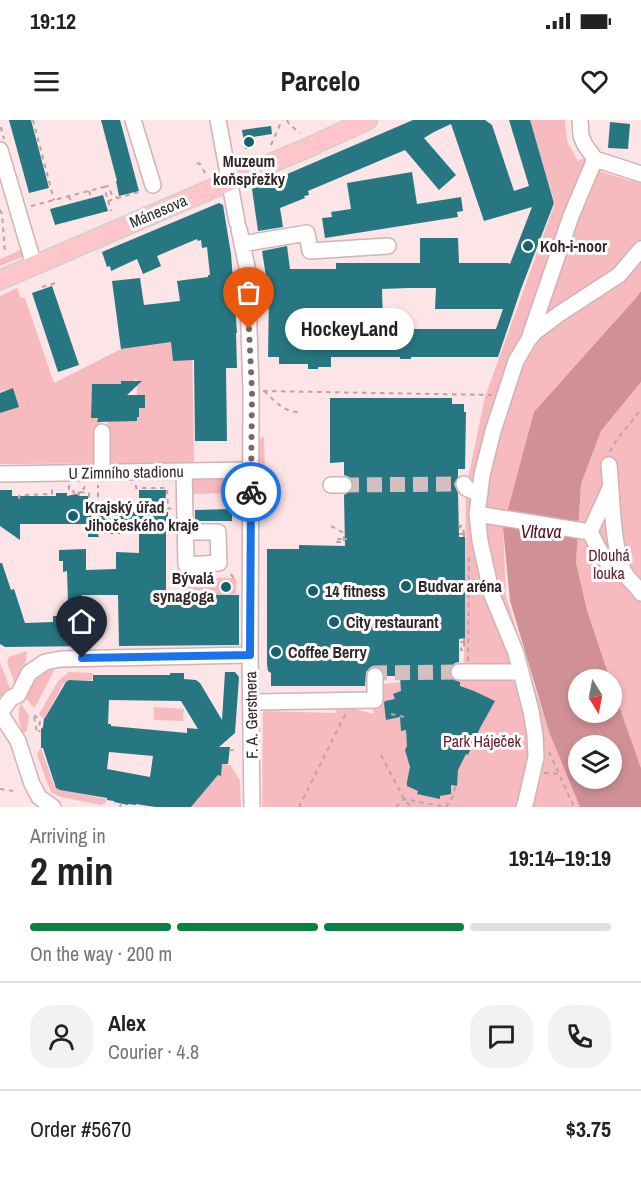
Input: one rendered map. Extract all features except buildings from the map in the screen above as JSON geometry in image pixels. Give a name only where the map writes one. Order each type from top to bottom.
[{"type":"main road","name":"Mánesova","points":[[0,280],[368,120]]},
{"type":"street","points":[[133,120],[153,185]]},
{"type":"street","name":"F. A. Gerstnera","points":[[218,120],[247,267],[258,391],[251,470],[252,807]]},
{"type":"street","points":[[580,120],[581,136],[595,159],[641,174]]},
{"type":"street","points":[[0,150],[34,265]]},
{"type":"street","points":[[529,339],[571,216],[595,159]]},
{"type":"street","points":[[239,232],[308,233],[310,251],[388,246]]},
{"type":"street","points":[[524,807],[536,757],[535,735],[516,653],[492,595],[480,541],[482,475],[492,431],[504,395],[516,361],[529,339],[559,314],[619,275],[641,249]]},
{"type":"street","points":[[100,478],[102,432]]},
{"type":"street","points":[[609,465],[614,531],[625,575]]},
{"type":"street","name":"U Zimního stadionu","points":[[0,474],[100,478],[184,471],[251,470]]},
{"type":"street","points":[[184,471],[185,532]]},
{"type":"street","points":[[464,484],[466,488],[480,494]]},
{"type":"street","points":[[588,532],[611,485]]},
{"type":"street","points":[[480,514],[588,532],[606,561],[617,572],[625,575],[641,592]]},
{"type":"street","points":[[53,807],[39,796],[32,784],[18,741],[0,713],[11,698],[18,695],[29,673],[45,662],[61,659],[250,655]]},
{"type":"street","points":[[464,672],[521,672]]},
{"type":"street","points":[[250,706],[331,693],[354,693],[375,700],[375,676]]},
{"type":"path","points":[[33,120],[54,200]]},
{"type":"path","points":[[271,145],[282,120]]},
{"type":"path","points":[[287,120],[300,132]]},
{"type":"path","points":[[0,123],[1,128]]},
{"type":"path","points":[[197,163],[205,173]]},
{"type":"path","points":[[108,201],[142,192],[153,185]]},
{"type":"path","points":[[2,214],[108,186],[112,195],[118,198]]},
{"type":"path","points":[[104,187],[111,212]]},
{"type":"path","points":[[89,191],[91,198]]},
{"type":"path","points":[[69,196],[71,203]]},
{"type":"path","points":[[0,210],[5,253]]},
{"type":"path","points":[[42,287],[59,282]]},
{"type":"path","points":[[258,391],[504,395]]},
{"type":"path","points":[[258,391],[282,407],[298,412]]},
{"type":"path","points":[[609,465],[614,442],[641,408]]},
{"type":"path","points":[[69,485],[69,489],[73,489],[74,494],[75,492],[89,493],[89,504],[98,504],[100,478]]},
{"type":"path","points":[[19,499],[19,496],[24,495],[52,494],[52,485]]},
{"type":"path","points":[[136,488],[167,488],[168,508],[171,508],[172,517]]},
{"type":"path","points":[[80,492],[84,489]]},
{"type":"path","points":[[331,526],[344,533],[344,542],[336,542],[336,539],[345,539]]},
{"type":"path","points":[[464,535],[463,526],[460,526],[460,534],[469,534]]},
{"type":"path","points":[[464,672],[468,642],[469,546]]},
{"type":"path","points":[[464,640],[464,650],[461,650],[460,642],[468,642]]},
{"type":"path","points":[[299,807],[354,693]]},
{"type":"path","points":[[391,714],[404,717]]},
{"type":"path","points":[[34,715],[40,720],[39,732],[34,715]]},
{"type":"path","points":[[30,737],[39,732]]},
{"type":"path","points":[[549,752],[574,807]]},
{"type":"path","points":[[381,755],[404,799],[411,807]]},
{"type":"path","points":[[404,799],[446,807],[454,795],[455,786]]},
{"type":"path","points":[[1,790],[13,791]]},
{"type":"path","points":[[396,807],[404,799]]},
{"type":"green space","name":"Park Háječek","points":[[529,120],[565,120],[567,141],[578,161],[586,157],[590,168],[631,181],[634,176],[641,178],[641,291],[503,528],[506,597],[549,732],[568,778],[568,789],[573,789],[580,807],[262,807],[263,711],[335,713],[339,705],[374,714],[366,686],[464,675],[466,488],[485,397],[555,203]]},
{"type":"green space","points":[[28,247],[27,253],[22,257],[0,266],[0,259]]},
{"type":"green space","points":[[17,288],[20,297],[25,298],[54,383],[121,349],[192,339],[194,463],[0,464],[0,413],[19,406],[13,389],[0,391],[0,296]],"holes":[[[136,379],[139,383],[137,395],[145,396],[145,408],[137,408],[139,417],[137,421],[110,419],[107,425],[100,425],[97,418],[91,418],[93,384],[121,386],[121,381]]]},
{"type":"green space","name":"Dlouhá louka","points":[[641,382],[641,768],[622,714],[622,669],[607,669],[587,610],[576,563],[581,484],[601,431]]},
{"type":"green space","points":[[264,437],[265,480],[259,476],[257,471],[260,438]]},
{"type":"green space","points":[[193,476],[232,476],[237,493],[190,494],[190,482]]},
{"type":"green space","points":[[184,578],[236,578],[236,594],[184,594]]},
{"type":"green space","points":[[27,651],[24,674],[15,685],[7,662],[9,657]]},
{"type":"green space","points":[[0,662],[11,691],[0,696]]},
{"type":"green space","points":[[55,669],[33,707],[25,697],[31,686],[40,675]]},
{"type":"green space","points":[[69,672],[93,673],[92,680],[70,680],[63,684],[45,718],[40,716],[39,714],[58,681]]},
{"type":"green space","points":[[21,704],[29,715],[27,730],[23,735],[19,716]]},
{"type":"green space","points":[[154,707],[184,709],[183,721],[154,720]]},
{"type":"green space","points":[[41,748],[57,789],[106,799],[106,802],[101,805],[61,797],[51,792],[37,755]]},
{"type":"green space","points":[[222,764],[230,765],[240,780],[241,807],[191,807],[218,775],[221,775]]},
{"type":"water","name":"Vltava","points":[[641,291],[641,382],[601,431],[581,484],[576,563],[587,610],[607,669],[568,669],[568,723],[622,723],[622,714],[641,768],[641,807],[580,807],[573,789],[622,789],[622,735],[568,735],[568,778],[549,732],[510,601],[503,528],[534,412]]},
{"type":"tunnel","points":[[344,485],[464,484]]},
{"type":"tunnel","points":[[375,676],[375,673],[459,672]]},
{"type":"way so far","points":[[249,329],[252,391],[251,492]]},
{"type":"place","name":"Muzeum koňspřežky","points":[[249,142]]},
{"type":"place","name":"Koh-i-noor","points":[[528,246]]},
{"type":"place","name":"HockeyLand","points":[[249,329]]},
{"type":"place","name":"Krajský úřad Jihočeského kraje","points":[[73,516]]},
{"type":"place","name":"Budvar aréna","points":[[406,586]]},
{"type":"place","name":"Bývalá synagoga","points":[[226,587]]},
{"type":"place","name":"14 fitness","points":[[313,591]]},
{"type":"place","name":"City restaurant","points":[[334,622]]},
{"type":"place","name":"Coffee Berry","points":[[276,652]]},
{"type":"route","points":[[82,658],[250,655],[251,492]]}]
